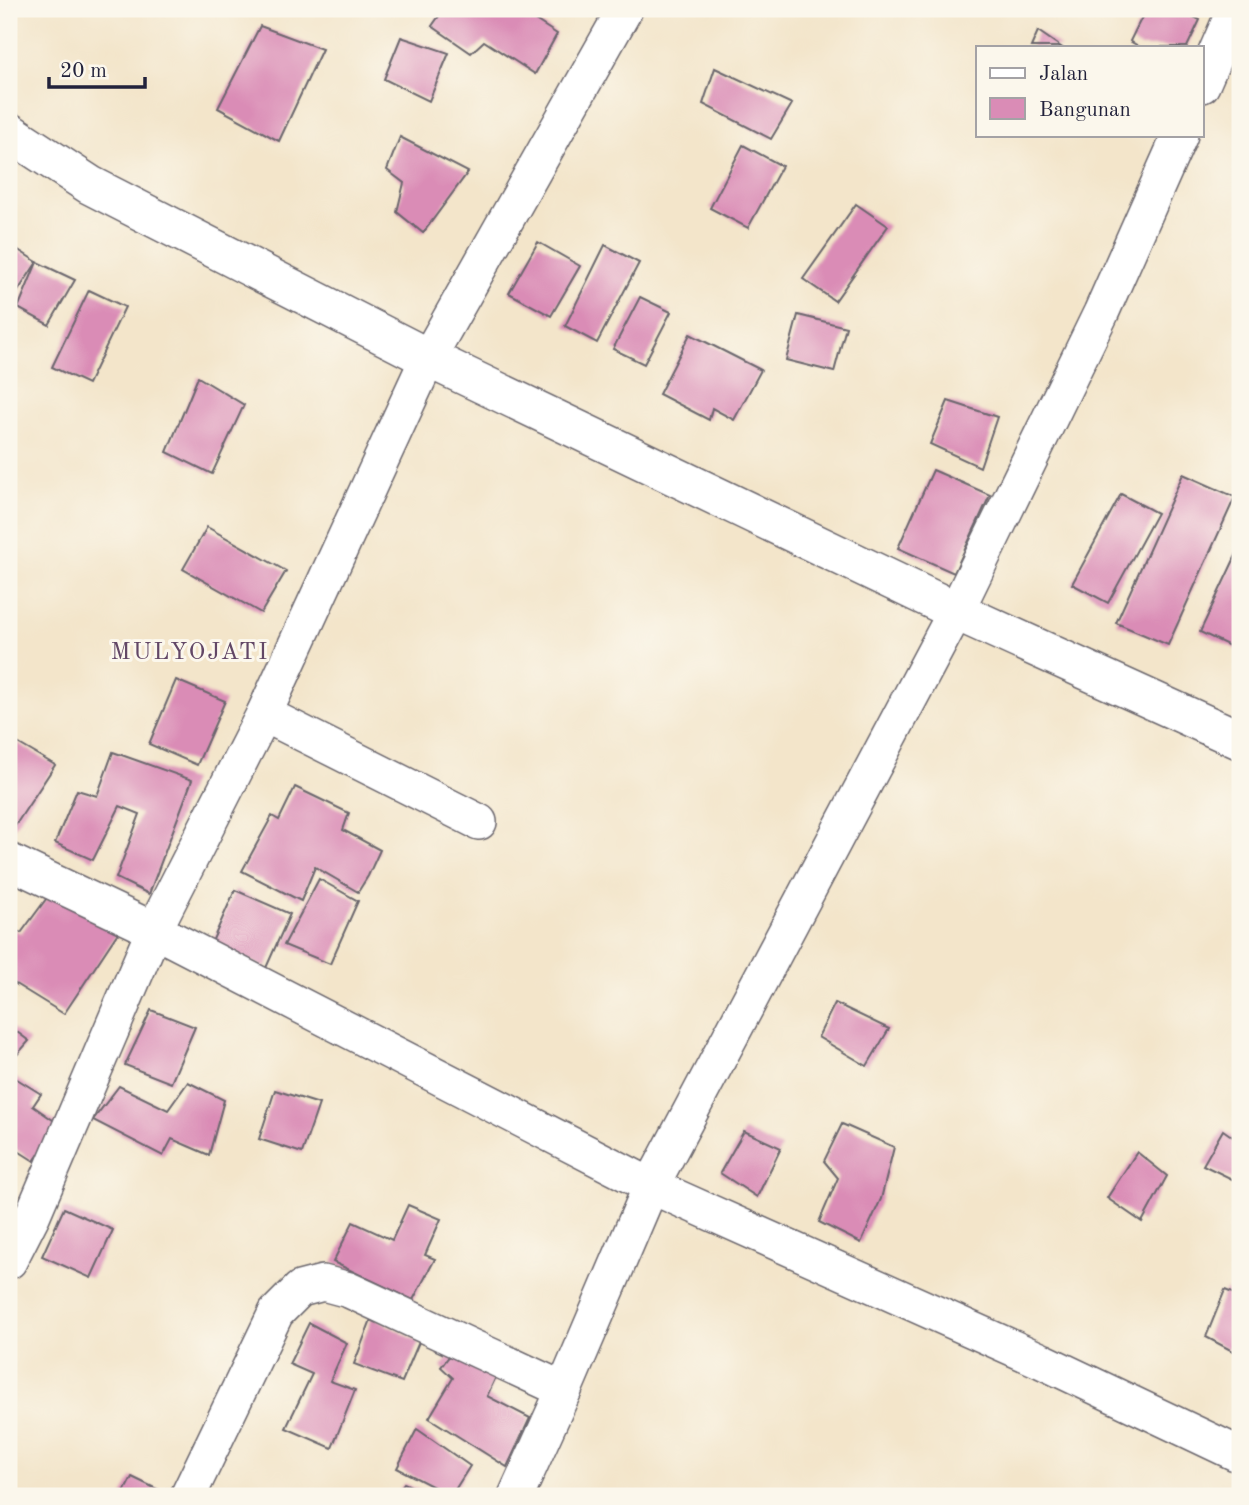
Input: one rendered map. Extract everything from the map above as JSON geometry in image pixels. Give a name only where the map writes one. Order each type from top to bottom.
[{"type":"street","points":[[9,1261],[33,1213],[154,930],[264,714],[428,358],[625,9]]},
{"type":"street","points":[[1204,80],[1235,9]]},
{"type":"street","points":[[9,132],[90,185],[428,358],[956,611],[1240,740]]},
{"type":"street","points":[[516,1496],[652,1186],[956,611],[1101,313],[1180,136]]},
{"type":"street","points":[[264,714],[480,822]]},
{"type":"street","points":[[9,861],[154,930],[652,1186],[1042,1361],[1240,1455]]},
{"type":"street","points":[[188,1496],[276,1314],[300,1290],[323,1283],[349,1290],[564,1390]]},
{"type":"building","points":[[444,9],[518,9],[557,34],[535,74],[484,41],[471,53],[432,26]]},
{"type":"building","points":[[1146,9],[1178,9],[1200,20],[1187,46],[1138,46],[1130,41]]},
{"type":"building","points":[[260,26],[322,49],[279,141],[218,108]]},
{"type":"building","points":[[1038,31],[1060,46],[1031,46]]},
{"type":"building","points":[[401,37],[449,53],[429,101],[384,79]]},
{"type":"building","points":[[715,68],[792,104],[771,139],[703,104]]},
{"type":"building","points":[[400,137],[468,172],[423,233],[397,212],[404,183],[387,170]]},
{"type":"building","points":[[743,145],[782,166],[748,228],[710,208]]},
{"type":"building","points":[[856,204],[888,226],[835,301],[803,279]]},
{"type":"building","points":[[538,242],[580,266],[551,316],[509,293]]},
{"type":"building","points":[[9,244],[37,262],[12,300],[9,297]]},
{"type":"building","points":[[605,245],[639,263],[597,343],[565,326]]},
{"type":"building","points":[[37,262],[75,280],[49,325],[18,308]]},
{"type":"building","points":[[89,290],[125,307],[88,384],[52,367]]},
{"type":"building","points":[[640,297],[671,312],[644,364],[613,349]]},
{"type":"building","points":[[798,315],[846,327],[834,372],[786,360]]},
{"type":"building","points":[[690,334],[761,370],[734,420],[712,408],[709,420],[659,394]]},
{"type":"building","points":[[198,377],[244,405],[212,474],[167,452]]},
{"type":"building","points":[[948,401],[997,417],[980,467],[930,444]]},
{"type":"building","points":[[933,470],[990,495],[954,573],[898,548]]},
{"type":"building","points":[[1183,474],[1235,497],[1168,645],[1116,623]]},
{"type":"building","points":[[1121,494],[1157,513],[1108,603],[1072,584]]},
{"type":"building","points":[[207,527],[286,571],[261,613],[183,569]]},
{"type":"building","points":[[1240,547],[1240,651],[1200,632]]},
{"type":"building","points":[[176,680],[225,701],[197,765],[149,744]]},
{"type":"building","points":[[9,738],[55,765],[9,835]]},
{"type":"building","points":[[113,752],[192,780],[149,894],[116,878],[140,814],[120,806],[93,860],[55,843],[77,790],[97,796]]},
{"type":"building","points":[[295,787],[349,813],[343,830],[380,850],[358,892],[315,867],[301,901],[242,871],[272,816],[279,820]]},
{"type":"building","points":[[319,879],[358,901],[330,964],[284,945]]},
{"type":"building","points":[[235,890],[290,914],[266,968],[211,944]]},
{"type":"building","points":[[52,891],[119,931],[64,1014],[9,980],[9,927],[21,933]]},
{"type":"building","points":[[835,1003],[889,1029],[867,1066],[818,1037]]},
{"type":"building","points":[[151,1010],[195,1027],[171,1083],[125,1065]]},
{"type":"building","points":[[9,1026],[29,1041],[15,1057],[9,1054]]},
{"type":"building","points":[[9,1074],[41,1094],[33,1106],[60,1125],[34,1161],[9,1145]]},
{"type":"building","points":[[188,1082],[224,1100],[209,1155],[172,1139],[163,1156],[93,1120],[119,1086],[168,1110]]},
{"type":"building","points":[[275,1090],[319,1104],[302,1153],[259,1139]]},
{"type":"building","points":[[842,1124],[894,1147],[881,1199],[861,1243],[819,1222],[838,1178],[824,1161]]},
{"type":"building","points":[[1223,1130],[1240,1142],[1240,1174],[1236,1181],[1203,1165]]},
{"type":"building","points":[[744,1131],[781,1148],[757,1197],[720,1173]]},
{"type":"building","points":[[1137,1152],[1167,1176],[1142,1222],[1107,1198]]},
{"type":"building","points":[[408,1205],[441,1219],[425,1255],[435,1259],[413,1300],[333,1262],[353,1222],[392,1240]]},
{"type":"building","points":[[64,1208],[113,1230],[91,1278],[42,1256]]},
{"type":"building","points":[[1225,1290],[1240,1296],[1240,1355],[1206,1337]]},
{"type":"building","points":[[372,1317],[419,1342],[402,1382],[354,1364]]},
{"type":"building","points":[[309,1323],[347,1343],[330,1381],[355,1390],[332,1448],[286,1428],[312,1374],[289,1364]]},
{"type":"building","points":[[460,1342],[503,1362],[487,1396],[530,1418],[507,1467],[429,1418],[453,1378],[441,1367]]},
{"type":"building","points":[[417,1429],[470,1466],[451,1496],[397,1468]]},
{"type":"building","points":[[132,1477],[171,1496],[122,1496]]},
{"type":"building","points":[[404,1483],[432,1496],[395,1496]]},
{"type":"district","name":"MULYOJATI","points":[[190,651]]}]
